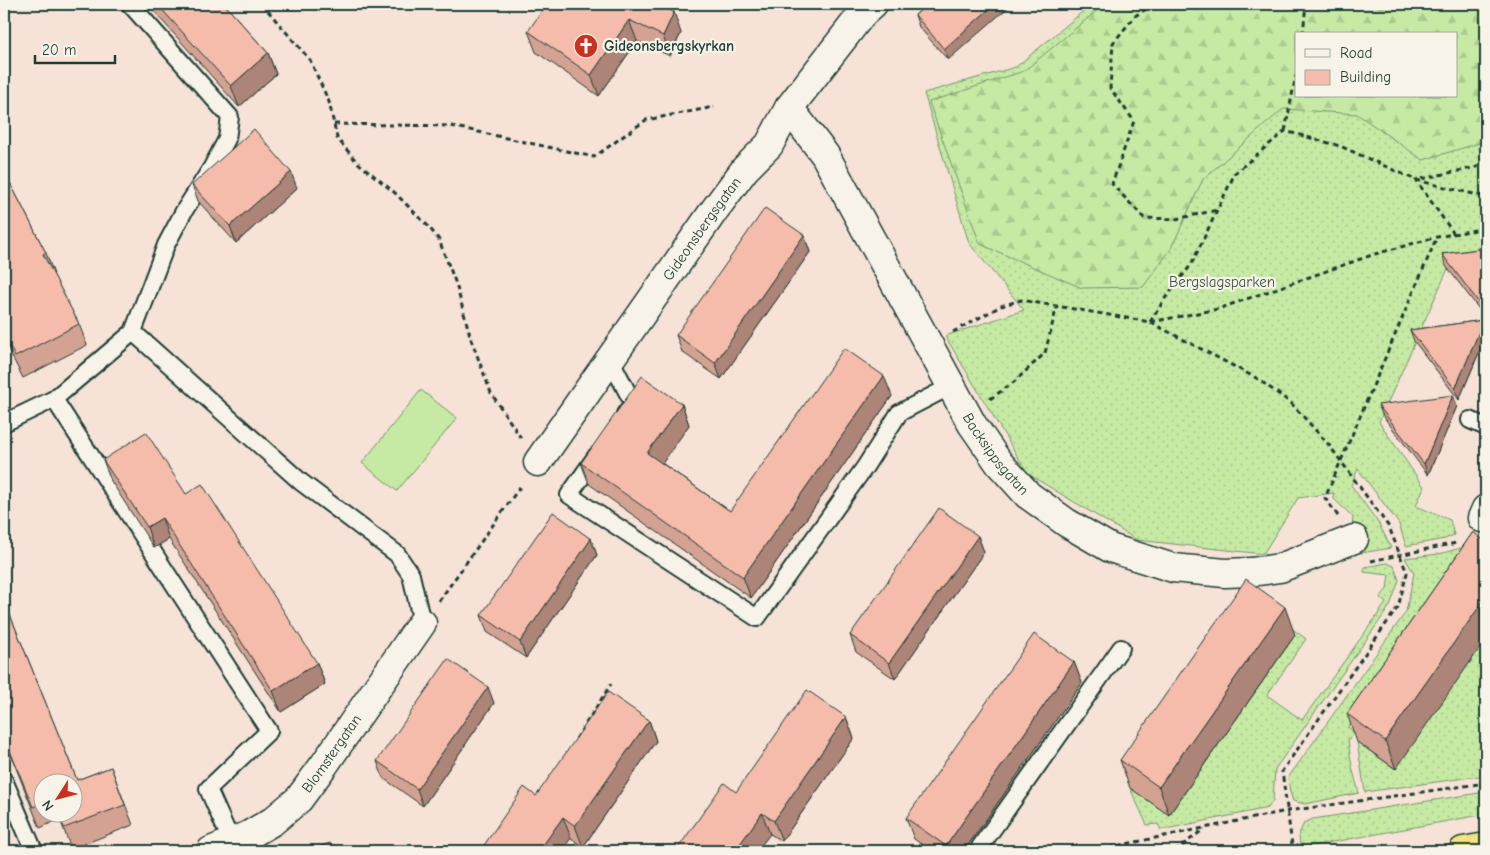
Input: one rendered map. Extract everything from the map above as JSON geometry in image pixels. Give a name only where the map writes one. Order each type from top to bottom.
[{"type":"highway","points":[[1463,851],[1486,847]]},
{"type":"street","name":"Gideonsbergsgatan","points":[[538,462],[718,205],[745,169],[769,144],[789,108],[861,7]]},
{"type":"street","name":"Backsippsgatan","points":[[789,108],[826,155],[967,415],[999,464],[1028,495],[1067,523],[1110,548],[1172,568],[1224,574],[1251,572],[1267,577],[1280,568],[1354,539]]},
{"type":"street","name":"Blomstergatan","points":[[221,847],[273,821],[299,798],[422,624]]},
{"type":"lane","points":[[4,423],[54,399],[133,332],[166,245],[227,139],[230,117],[130,4]]},
{"type":"lane","points":[[133,332],[301,482],[397,554],[411,575],[422,624]]},
{"type":"lane","points":[[610,360],[633,403],[617,426]]},
{"type":"lane","points":[[606,442],[570,495],[757,618],[865,467],[899,413],[951,386]]},
{"type":"lane","points":[[54,399],[269,731],[208,789],[221,847]]},
{"type":"lane","points":[[1470,420],[1486,428]]},
{"type":"lane","points":[[980,846],[1121,648]]},
{"type":"lane","points":[[4,780],[34,851]]},
{"type":"path","points":[[262,4],[310,60],[329,102],[337,138],[357,162],[394,192],[429,227],[439,240],[456,284],[471,339],[491,394],[538,462],[422,624]]},
{"type":"path","points":[[1154,4],[1136,16],[1114,43],[1110,88],[1134,121],[1112,184],[1144,218],[1176,219],[1218,210]]},
{"type":"path","points":[[1303,32],[1306,4]]},
{"type":"path","points":[[1150,322],[1166,297],[1191,265],[1235,173],[1285,131],[1295,80]]},
{"type":"path","points":[[334,124],[451,126],[594,157],[646,120],[714,107]]},
{"type":"path","points":[[1285,131],[1340,146],[1416,180],[1486,197]]},
{"type":"path","points":[[1416,180],[1477,167],[1486,163]]},
{"type":"path","points":[[1416,180],[1454,234]]},
{"type":"path","points":[[1150,322],[1218,309],[1375,254],[1437,237],[1486,228]]},
{"type":"path","points":[[1437,237],[1325,498],[1354,539],[1364,563],[1399,554],[1456,544]]},
{"type":"path","points":[[929,346],[1000,306],[1021,300],[1150,322],[1258,379],[1292,403],[1342,460],[1389,527],[1406,573],[1398,607],[1282,771],[1292,844]]},
{"type":"path","points":[[967,415],[1014,382],[1045,353],[1057,306]]},
{"type":"path","points":[[574,742],[610,684]]},
{"type":"path","points":[[1092,851],[1287,811],[1486,783]]},
{"type":"path","points":[[1175,851],[1204,828]]},
{"type":"green space","name":"Bergslagsparken","points":[[1092,4],[1486,4],[1486,258],[1451,262],[1379,422],[1424,487],[1416,506],[1450,520],[1454,535],[1445,539],[1406,546],[1399,524],[1358,469],[1351,485],[1379,524],[1391,548],[1361,553],[1352,527],[1353,517],[1333,498],[1334,493],[1298,498],[1263,554],[1137,540],[1028,474],[945,336],[1024,310],[969,243],[924,93],[1016,67]]},
{"type":"green space","points":[[1105,4],[1486,4],[1486,141],[1423,160],[1357,114],[1283,109],[1203,179],[1171,249],[1143,287],[1082,288],[980,244],[929,102],[1024,71]]},
{"type":"green space","points":[[421,390],[457,418],[397,491],[362,463]]},
{"type":"green space","points":[[1468,548],[1470,552],[1348,727],[1354,732],[1348,740],[1352,767],[1359,793],[1305,804],[1293,801],[1288,778],[1406,612],[1414,573],[1405,558],[1439,554]]},
{"type":"green space","points":[[1387,563],[1394,566],[1399,580],[1390,606],[1275,769],[1273,800],[1268,808],[1161,830],[1158,824],[1147,825],[1130,788],[1169,815],[1295,635],[1290,627],[1306,639],[1267,695],[1302,720],[1386,603],[1380,598],[1387,589],[1389,575],[1364,572],[1365,567]]},
{"type":"green space","points":[[1486,639],[1486,775],[1365,792],[1357,742],[1395,769]]},
{"type":"green space","points":[[1486,792],[1486,814],[1300,848],[1299,834],[1304,823],[1313,819]]},
{"type":"building","points":[[157,4],[224,4],[268,53],[231,86]]},
{"type":"building","points":[[547,4],[656,4],[674,12],[663,36],[629,20],[591,75],[528,31]]},
{"type":"building","points":[[928,4],[995,4],[944,49],[915,15]]},
{"type":"building","points":[[254,129],[291,172],[230,226],[192,185]]},
{"type":"building","points":[[4,171],[46,253],[43,254],[79,324],[15,357],[4,335]]},
{"type":"building","points":[[765,208],[804,235],[715,363],[676,335]]},
{"type":"building","points":[[1486,248],[1486,312],[1442,254]]},
{"type":"building","points":[[1484,320],[1455,389],[1410,330]]},
{"type":"building","points":[[844,348],[884,376],[743,577],[581,463],[642,376],[682,404],[647,453],[730,511]]},
{"type":"building","points":[[1453,395],[1424,464],[1378,405]]},
{"type":"building","points":[[146,432],[186,494],[202,484],[317,663],[273,691],[162,518],[147,527],[103,460]]},
{"type":"building","points":[[939,508],[978,536],[889,663],[850,635]]},
{"type":"building","points":[[553,512],[591,539],[520,642],[481,615]]},
{"type":"building","points":[[1473,532],[1486,542],[1486,597],[1385,741],[1347,714]]},
{"type":"building","points":[[1246,579],[1285,607],[1159,787],[1120,760]]},
{"type":"building","points":[[4,600],[74,772],[32,772],[32,805],[4,736]]},
{"type":"building","points":[[1034,634],[1074,662],[946,846],[906,818]]},
{"type":"building","points":[[448,659],[488,687],[417,789],[377,761]]},
{"type":"building","points":[[807,690],[846,717],[774,821],[762,813],[735,851],[676,851],[724,783],[736,792]]},
{"type":"building","points":[[608,692],[649,720],[575,826],[563,817],[539,851],[480,851],[524,787],[536,796]]},
{"type":"building","points":[[111,767],[125,805],[82,821],[82,778]]},
{"type":"building","points":[[62,822],[80,822],[64,828]]},
{"type":"building","points":[[330,843],[333,851],[306,851]]},
{"type":"place","name":"Gideonsbergskyrkan","points":[[586,46]]}]
